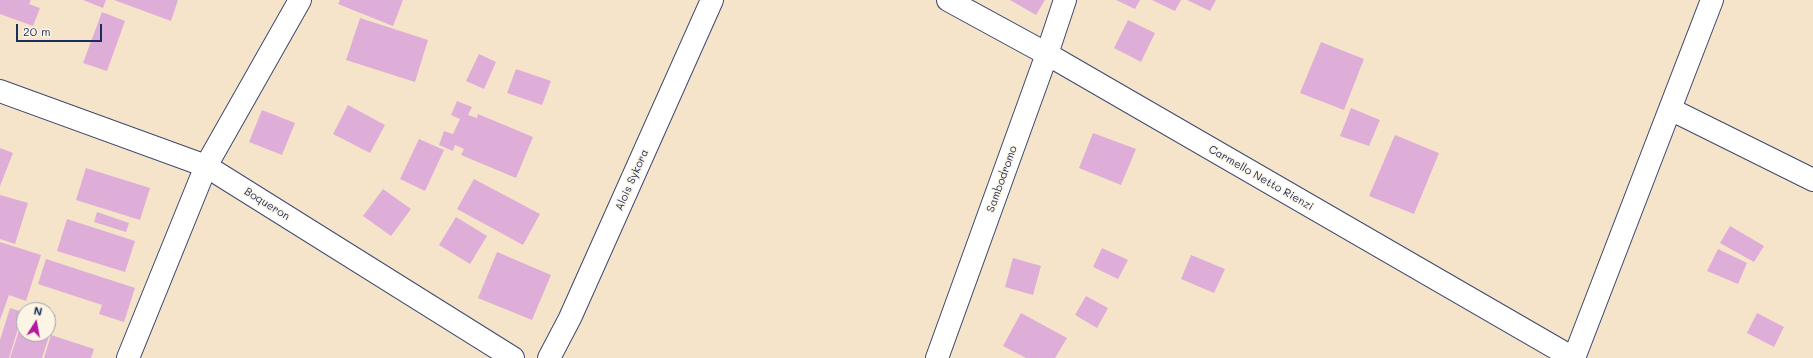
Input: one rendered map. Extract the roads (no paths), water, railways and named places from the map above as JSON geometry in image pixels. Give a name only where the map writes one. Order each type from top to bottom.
[{"type":"street","points":[[128,358],[206,166],[300,0]]},
{"type":"street","name":"Alois Sykora","points":[[549,358],[570,318],[712,0]]},
{"type":"street","name":"Carmello Netto Rienzi","points":[[948,0],[1047,54],[1573,358]]},
{"type":"street","name":"Sambodromo","points":[[937,358],[1047,54],[1065,0]]},
{"type":"street","points":[[1573,358],[1712,0]]},
{"type":"street","name":"Boqueron","points":[[0,91],[206,166],[514,358]]},
{"type":"street","points":[[1670,109],[1813,180]]}]
